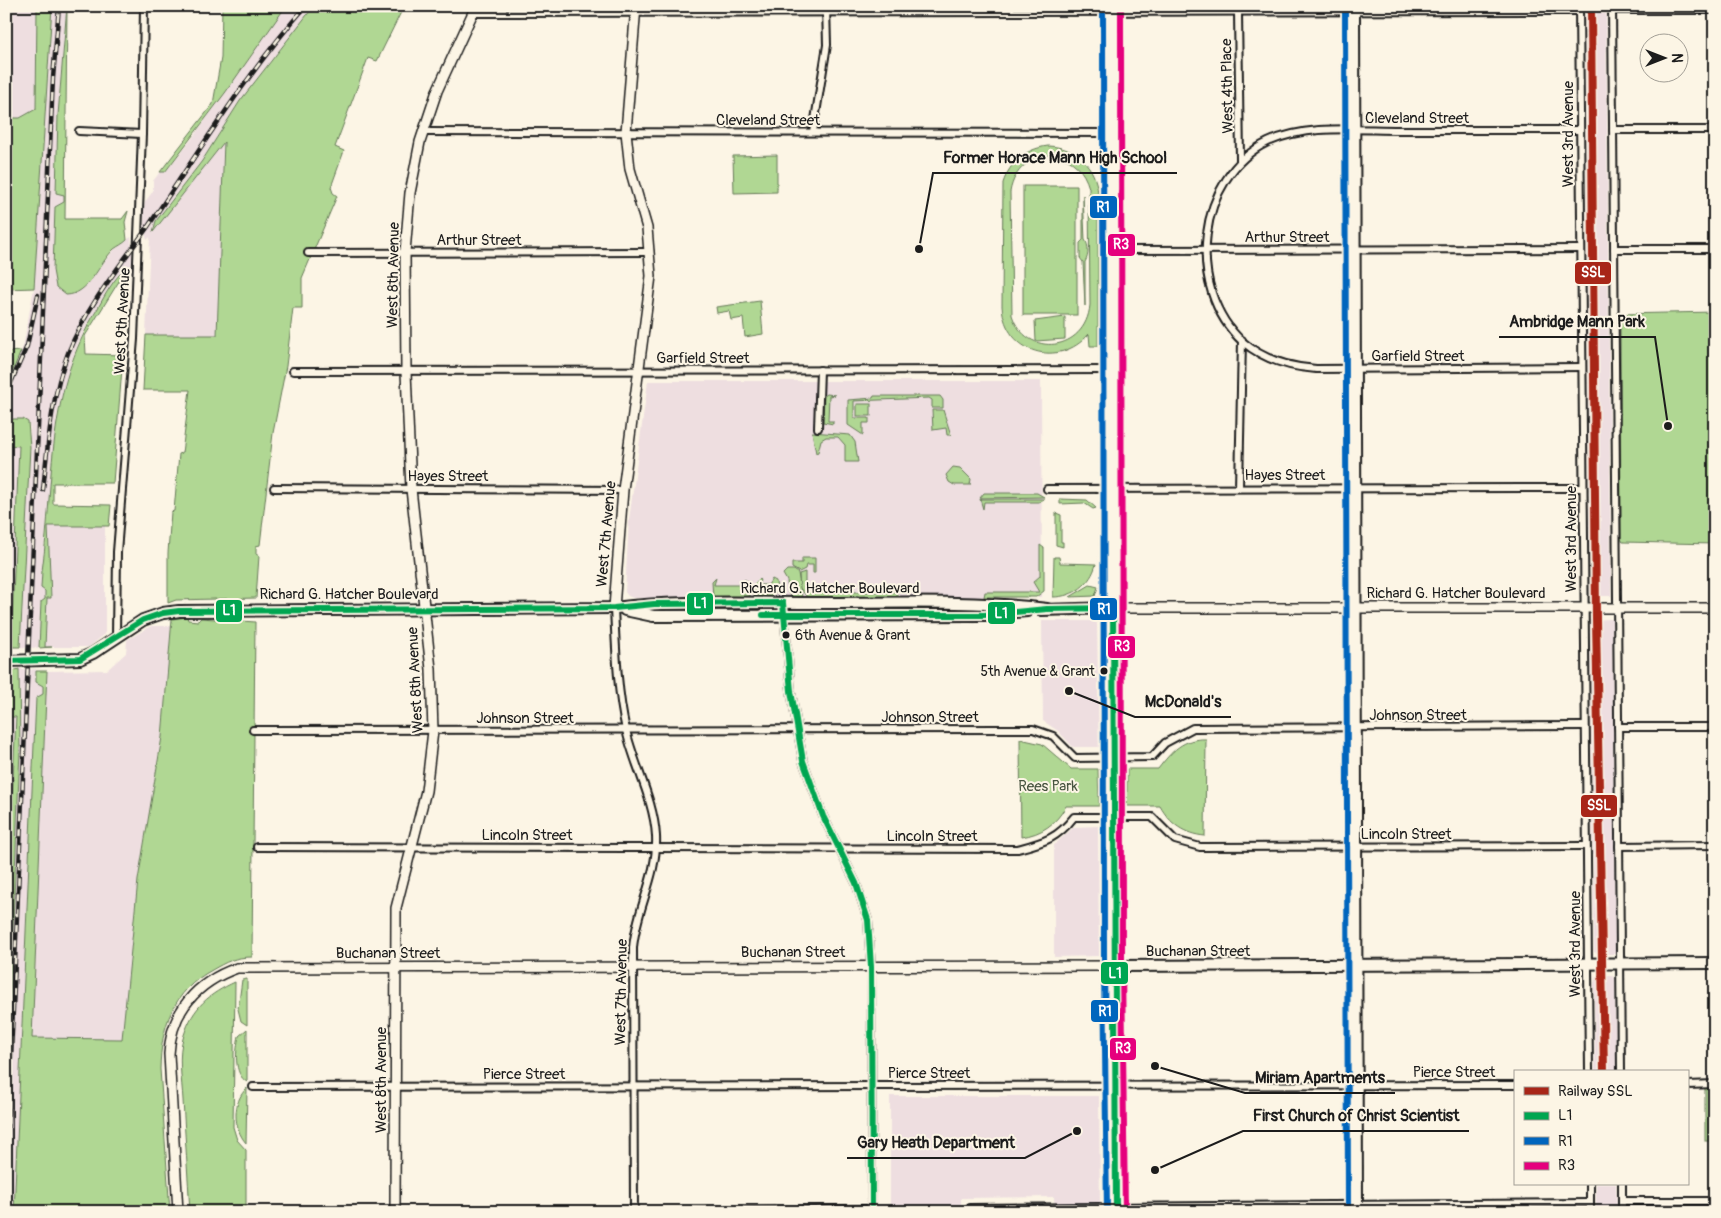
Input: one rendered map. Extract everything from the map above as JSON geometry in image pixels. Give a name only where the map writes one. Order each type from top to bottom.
[{"type":"main road","points":[[1112,9],[1113,966],[1116,1210]]},
{"type":"main road","points":[[1354,9],[1357,1209]]},
{"type":"main road","name":"Richard G. Hatcher Boulevard","points":[[6,661],[80,658],[93,653],[143,620],[171,612],[614,608],[654,604],[783,603],[997,603],[1047,609]]},
{"type":"main road","points":[[918,603],[918,615]]},
{"type":"main road","name":"Richard G. Hatcher Boulevard","points":[[614,608],[653,616],[984,615],[1047,609],[1113,608]]},
{"type":"main road","name":"Buchanan Street","points":[[1113,966],[1715,963]]},
{"type":"street","name":"West 9th Avenue","points":[[116,637],[117,552],[134,339],[142,134],[144,6]]},
{"type":"street","points":[[1621,1070],[1612,8],[1715,10]]},
{"type":"street","points":[[813,132],[827,45],[827,9]]},
{"type":"street","points":[[474,10],[1112,9],[1238,12],[1354,9],[1579,9]]},
{"type":"street","name":"West 3rd Avenue","points":[[1579,9],[1589,1070]]},
{"type":"street","name":"West 8th Avenue","points":[[395,1212],[396,908],[426,790],[433,730],[432,669],[412,489],[406,372],[405,252],[410,193],[423,132],[437,91],[474,10]]},
{"type":"street","name":"West 7th Avenue","points":[[634,1212],[633,968],[635,929],[653,872],[656,848],[654,822],[626,730],[618,683],[614,608],[623,490],[650,292],[650,252],[647,228],[630,170],[626,132],[636,10]]},
{"type":"street","name":"West 4th Place","points":[[1238,12],[1240,160]]},
{"type":"street","name":"Cleveland Street","points":[[1206,250],[1208,222],[1216,195],[1240,160],[1268,142],[1289,134],[1354,130],[1580,130]]},
{"type":"street","points":[[1613,130],[1715,130]]},
{"type":"street","points":[[79,132],[142,134]]},
{"type":"street","name":"Cleveland Street","points":[[423,132],[1112,133]]},
{"type":"street","name":"Arthur Street","points":[[1112,250],[1581,249]]},
{"type":"street","points":[[1614,249],[1715,249]]},
{"type":"street","name":"Garfield Street","points":[[1206,250],[1208,275],[1214,298],[1224,318],[1242,340],[1259,353],[1284,364],[1306,368],[1354,369],[1582,367]]},
{"type":"street","name":"Arthur Street","points":[[308,253],[650,252]]},
{"type":"street","points":[[1239,488],[1242,340]]},
{"type":"street","points":[[818,428],[820,370]]},
{"type":"street","name":"Garfield Street","points":[[293,372],[1113,370]]},
{"type":"street","name":"Hayes Street","points":[[274,488],[623,490]]},
{"type":"street","name":"Hayes Street","points":[[1047,488],[1583,488]]},
{"type":"street","points":[[692,1212],[872,1211],[870,932],[865,908],[811,788],[797,730],[789,678],[786,615],[783,603]]},
{"type":"street","name":"Richard G. Hatcher Boulevard","points":[[1113,608],[1715,608]]},
{"type":"street","name":"Johnson Street","points":[[253,730],[1032,729],[1045,732],[1059,740],[1072,757],[1150,758],[1171,738],[1193,728],[1585,726]]},
{"type":"street","points":[[1618,727],[1715,727]]},
{"type":"street","name":"Lincoln Street","points":[[256,847],[1018,849],[1047,842],[1064,829],[1074,817],[1152,817],[1175,840],[1200,847],[1586,846]]},
{"type":"street","points":[[1619,846],[1715,845]]},
{"type":"street","name":"Buchanan Street","points":[[178,1212],[169,1048],[177,1018],[192,994],[215,978],[241,968],[1113,966]]},
{"type":"street","points":[[1688,1085],[1715,1084]]},
{"type":"street","name":"Pierce Street","points":[[253,1088],[1514,1085]]},
{"type":"street","points":[[1590,1186],[1590,1212]]},
{"type":"street","points":[[1622,1186],[1622,1212]]},
{"type":"street","points":[[1622,1201],[1715,1201]]},
{"type":"street","points":[[969,1208],[1116,1210],[1357,1209],[1590,1203]]},
{"type":"shaded area","points":[[6,6],[37,6],[36,109],[20,118],[6,118]]},
{"type":"shaded area","points":[[52,6],[67,6],[58,115],[56,171],[56,193],[64,195],[64,202],[55,207],[53,270],[66,295],[70,295],[85,286],[114,250],[131,237],[132,256],[131,269],[121,273],[83,333],[71,362],[57,415],[42,571],[41,588],[45,591],[45,599],[41,602],[39,648],[20,647],[30,428],[28,422],[13,419],[6,424],[6,387],[23,347],[34,288]]},
{"type":"shaded area","points":[[286,6],[314,6],[240,101],[202,161],[156,221],[154,230],[224,141],[217,336],[146,335],[150,237],[147,240],[144,229],[144,208],[145,202],[153,191],[153,181],[160,172],[165,172],[191,140]]},
{"type":"shaded area","points":[[1585,6],[1606,6],[1611,596],[1590,596]]},
{"type":"shaded area","points":[[648,381],[1041,381],[1042,597],[633,598],[628,596],[625,592],[629,520]]},
{"type":"shaded area","points":[[6,445],[19,445],[11,647],[6,647]]},
{"type":"shaded area","points":[[48,525],[105,526],[105,634],[89,647],[45,647],[47,598],[51,597]]},
{"type":"shaded area","points":[[1612,619],[1615,954],[1599,954],[1594,952],[1590,620]]},
{"type":"shaded area","points":[[1042,621],[1092,621],[1097,623],[1099,747],[1073,747],[1058,731],[1043,721]]},
{"type":"shaded area","points":[[151,626],[172,626],[162,737],[138,880],[122,1039],[32,1038],[47,671],[107,670],[126,653],[127,640]]},
{"type":"shaded area","points":[[19,667],[23,670],[36,669],[36,682],[43,686],[43,694],[36,699],[14,1212],[6,1212],[6,1096],[20,750]]},
{"type":"shaded area","points":[[6,672],[9,672],[7,716],[16,717],[6,925]]},
{"type":"shaded area","points":[[1098,826],[1099,956],[1054,957],[1054,845],[1074,827]]},
{"type":"shaded area","points":[[1596,976],[1612,976],[1615,978],[1616,1070],[1595,1070],[1594,983]]},
{"type":"shaded area","points":[[890,1096],[1099,1096],[1100,1212],[1055,1212],[1054,1197],[961,1198],[961,1212],[890,1212]]},
{"type":"shaded area","points":[[1596,1186],[1616,1186],[1617,1212],[1596,1212]]},
{"type":"green space","points":[[37,6],[52,6],[34,288],[6,289],[6,118],[20,118],[36,109]]},
{"type":"green space","points":[[67,6],[65,219],[122,219],[128,211],[125,222],[127,240],[114,249],[81,290],[74,294],[66,295],[56,287],[53,270],[55,207],[64,202],[64,195],[56,193],[58,115]]},
{"type":"green space","points":[[222,6],[286,6],[225,93],[165,172],[160,172],[213,104],[221,58]]},
{"type":"green space","points":[[314,6],[404,6],[377,61],[368,58],[335,147],[344,151],[331,187],[333,193],[337,196],[302,278],[302,308],[293,308],[286,366],[273,433],[260,545],[256,546],[256,554],[259,556],[256,598],[176,600],[168,603],[168,553],[171,512],[174,511],[179,454],[182,453],[190,390],[143,390],[146,335],[217,335],[224,142],[153,232],[156,221],[202,161],[240,101]]},
{"type":"green space","points":[[1048,146],[1058,147],[1076,154],[1089,167],[1096,184],[1098,194],[1098,346],[1090,346],[1089,334],[1077,345],[1063,351],[1049,353],[1035,351],[1023,345],[1013,336],[1005,322],[1002,306],[1003,183],[1010,169],[1019,158],[1032,150]],"holes":[[[1054,155],[1077,166],[1089,188],[1090,305],[1086,321],[1078,333],[1067,340],[1055,344],[1042,344],[1030,339],[1019,329],[1012,315],[1010,192],[1015,177],[1025,165],[1046,156]]]},
{"type":"green space","points":[[777,155],[777,192],[734,193],[733,156]]},
{"type":"green space","points":[[1023,186],[1077,186],[1077,315],[1023,315]]},
{"type":"green space","points":[[1083,195],[1085,240],[1088,251],[1085,262],[1085,306],[1083,262],[1080,258],[1080,243],[1083,240]]},
{"type":"green space","points":[[124,270],[124,277],[121,278],[85,336],[86,354],[123,355],[113,483],[53,483],[53,504],[111,505],[109,526],[48,526],[51,598],[47,598],[45,647],[52,647],[39,648],[41,602],[45,599],[45,591],[41,588],[42,571],[51,469],[60,404],[81,340],[106,293]]},
{"type":"green space","points":[[760,301],[763,334],[745,337],[743,318],[731,320],[729,311],[717,313],[716,307]]},
{"type":"green space","points":[[1715,312],[1715,544],[1623,542],[1621,539],[1620,314]]},
{"type":"green space","points":[[1065,317],[1065,339],[1036,341],[1035,321]]},
{"type":"green space","points":[[21,351],[6,387],[6,352]]},
{"type":"green space","points":[[827,394],[835,395],[829,396],[828,421],[833,421],[833,424],[823,422],[824,396]]},
{"type":"green space","points":[[874,396],[940,396],[943,400],[943,408],[932,408],[932,400],[929,398],[854,401],[854,418],[869,418],[869,423],[863,423],[863,435],[848,425],[848,400],[873,398]]},
{"type":"green space","points":[[857,404],[871,404],[871,416],[857,416]]},
{"type":"green space","points":[[932,410],[943,410],[951,435],[947,435],[946,428],[933,430]]},
{"type":"green space","points":[[13,419],[23,419],[28,422],[30,447],[20,647],[11,647],[19,446],[6,445],[6,424]]},
{"type":"green space","points":[[812,432],[850,435],[855,442],[858,462],[845,462],[845,445],[838,437],[826,437],[821,440],[818,452],[816,453]]},
{"type":"green space","points":[[953,467],[960,468],[971,479],[970,485],[954,485],[949,482],[946,475]]},
{"type":"green space","points":[[984,493],[1037,493],[1044,497],[980,498]]},
{"type":"green space","points":[[980,499],[1044,499],[1039,502],[984,502],[983,509]]},
{"type":"green space","points":[[1060,499],[1087,500],[1096,508],[1093,509],[1084,503],[1060,504]]},
{"type":"green space","points":[[1056,513],[1061,515],[1061,542],[1063,542],[1063,547],[1056,545]]},
{"type":"green space","points":[[1040,545],[1044,548],[1044,591],[1036,597],[984,597],[985,592],[1039,592],[1033,582],[1040,576]]},
{"type":"green space","points":[[1054,557],[1059,557],[1060,563],[1096,564],[1090,578],[1075,592],[1053,597]]},
{"type":"green space","points":[[802,558],[815,558],[815,573],[813,573],[813,565],[806,565],[805,569],[799,572],[792,568],[792,563],[802,563]]},
{"type":"green space","points":[[787,570],[794,570],[798,573],[802,597],[793,597],[788,593],[787,581],[783,574]]},
{"type":"green space","points":[[805,572],[805,584],[807,584],[809,592],[897,592],[897,597],[860,597],[857,595],[855,597],[807,597],[800,588],[799,574]]},
{"type":"green space","points":[[716,578],[714,585],[740,585],[745,579],[750,585],[750,597],[713,598],[712,582]]},
{"type":"green space","points":[[759,579],[758,585],[768,585],[772,579],[776,581],[777,592],[768,597],[754,597],[753,585]]},
{"type":"green space","points":[[1090,585],[1098,587],[1095,596],[1070,597]]},
{"type":"green space","points":[[187,617],[188,620],[198,621],[201,618],[255,622],[252,957],[231,961],[217,967],[199,979],[179,999],[167,1024],[163,1038],[160,1069],[170,1212],[14,1212],[36,698],[43,694],[43,686],[36,682],[36,671],[47,671],[32,1038],[122,1039],[138,880],[162,737],[172,619]]},
{"type":"green space","points":[[19,669],[20,750],[6,1096],[6,925],[16,717],[7,717],[8,678],[9,672]]},
{"type":"green space","name":"Rees Park","points":[[1020,739],[1042,744],[1071,769],[1098,769],[1099,806],[1066,806],[1058,818],[1048,827],[1029,836],[1021,837]]},
{"type":"green space","points":[[1198,739],[1206,739],[1205,836],[1191,833],[1178,827],[1168,818],[1160,806],[1127,806],[1127,769],[1158,769],[1178,747]]},
{"type":"green space","points":[[247,979],[247,1025],[241,1021],[238,1009],[242,980]]},
{"type":"green space","points":[[235,982],[233,1127],[237,1140],[246,1150],[246,1212],[190,1212],[180,1068],[182,1043],[188,1025],[197,1009],[217,991]]},
{"type":"green space","points":[[247,1029],[247,1082],[239,1073],[237,1048],[239,1036]]},
{"type":"green space","points":[[247,1088],[246,1143],[239,1130],[236,1115],[239,1100]]},
{"type":"green space","points":[[1705,1088],[1715,1088],[1715,1141],[1705,1141]]},
{"type":"railway","points":[[6,1172],[53,78],[59,6]]},
{"type":"railway","points":[[43,490],[51,421],[58,386],[68,353],[84,319],[243,86],[306,6]]},
{"type":"railway","points":[[6,394],[27,346],[38,295]]},
{"type":"rail line","name":"SSL","points":[[1591,6],[1596,618],[1604,1070]]},
{"type":"transit line","name":"R1","points":[[1103,6],[1104,966],[1107,1212]]},
{"type":"transit line","name":"R3","points":[[1121,6],[1122,966],[1125,1212]]},
{"type":"transit line","name":"R1","points":[[1345,6],[1348,1212]]},
{"type":"transit line","name":"L1","points":[[6,661],[80,659],[143,620],[163,613],[179,611],[614,608],[654,604],[783,603],[791,691],[803,761],[823,816],[856,883],[868,920],[871,967],[872,1212]]},
{"type":"transit line","name":"L1","points":[[763,615],[984,615],[1047,609],[1113,608],[1116,1212]]},
{"type":"place","name":"Former Horace Mann High School","points":[[919,249]]},
{"type":"place","name":"Ambridge Mann Park","points":[[1668,426]]},
{"type":"place","name":"6th Avenue & Grant","points":[[786,635]]},
{"type":"place","name":"5th Avenue & Grant","points":[[1104,671]]},
{"type":"place","name":"McDonald's","points":[[1069,691]]},
{"type":"place","name":"Miriam Apartments","points":[[1155,1066]]},
{"type":"place","name":"Gary Heath Department","points":[[1077,1131]]},
{"type":"place","name":"First Church of Christ Scientist","points":[[1155,1170]]}]
